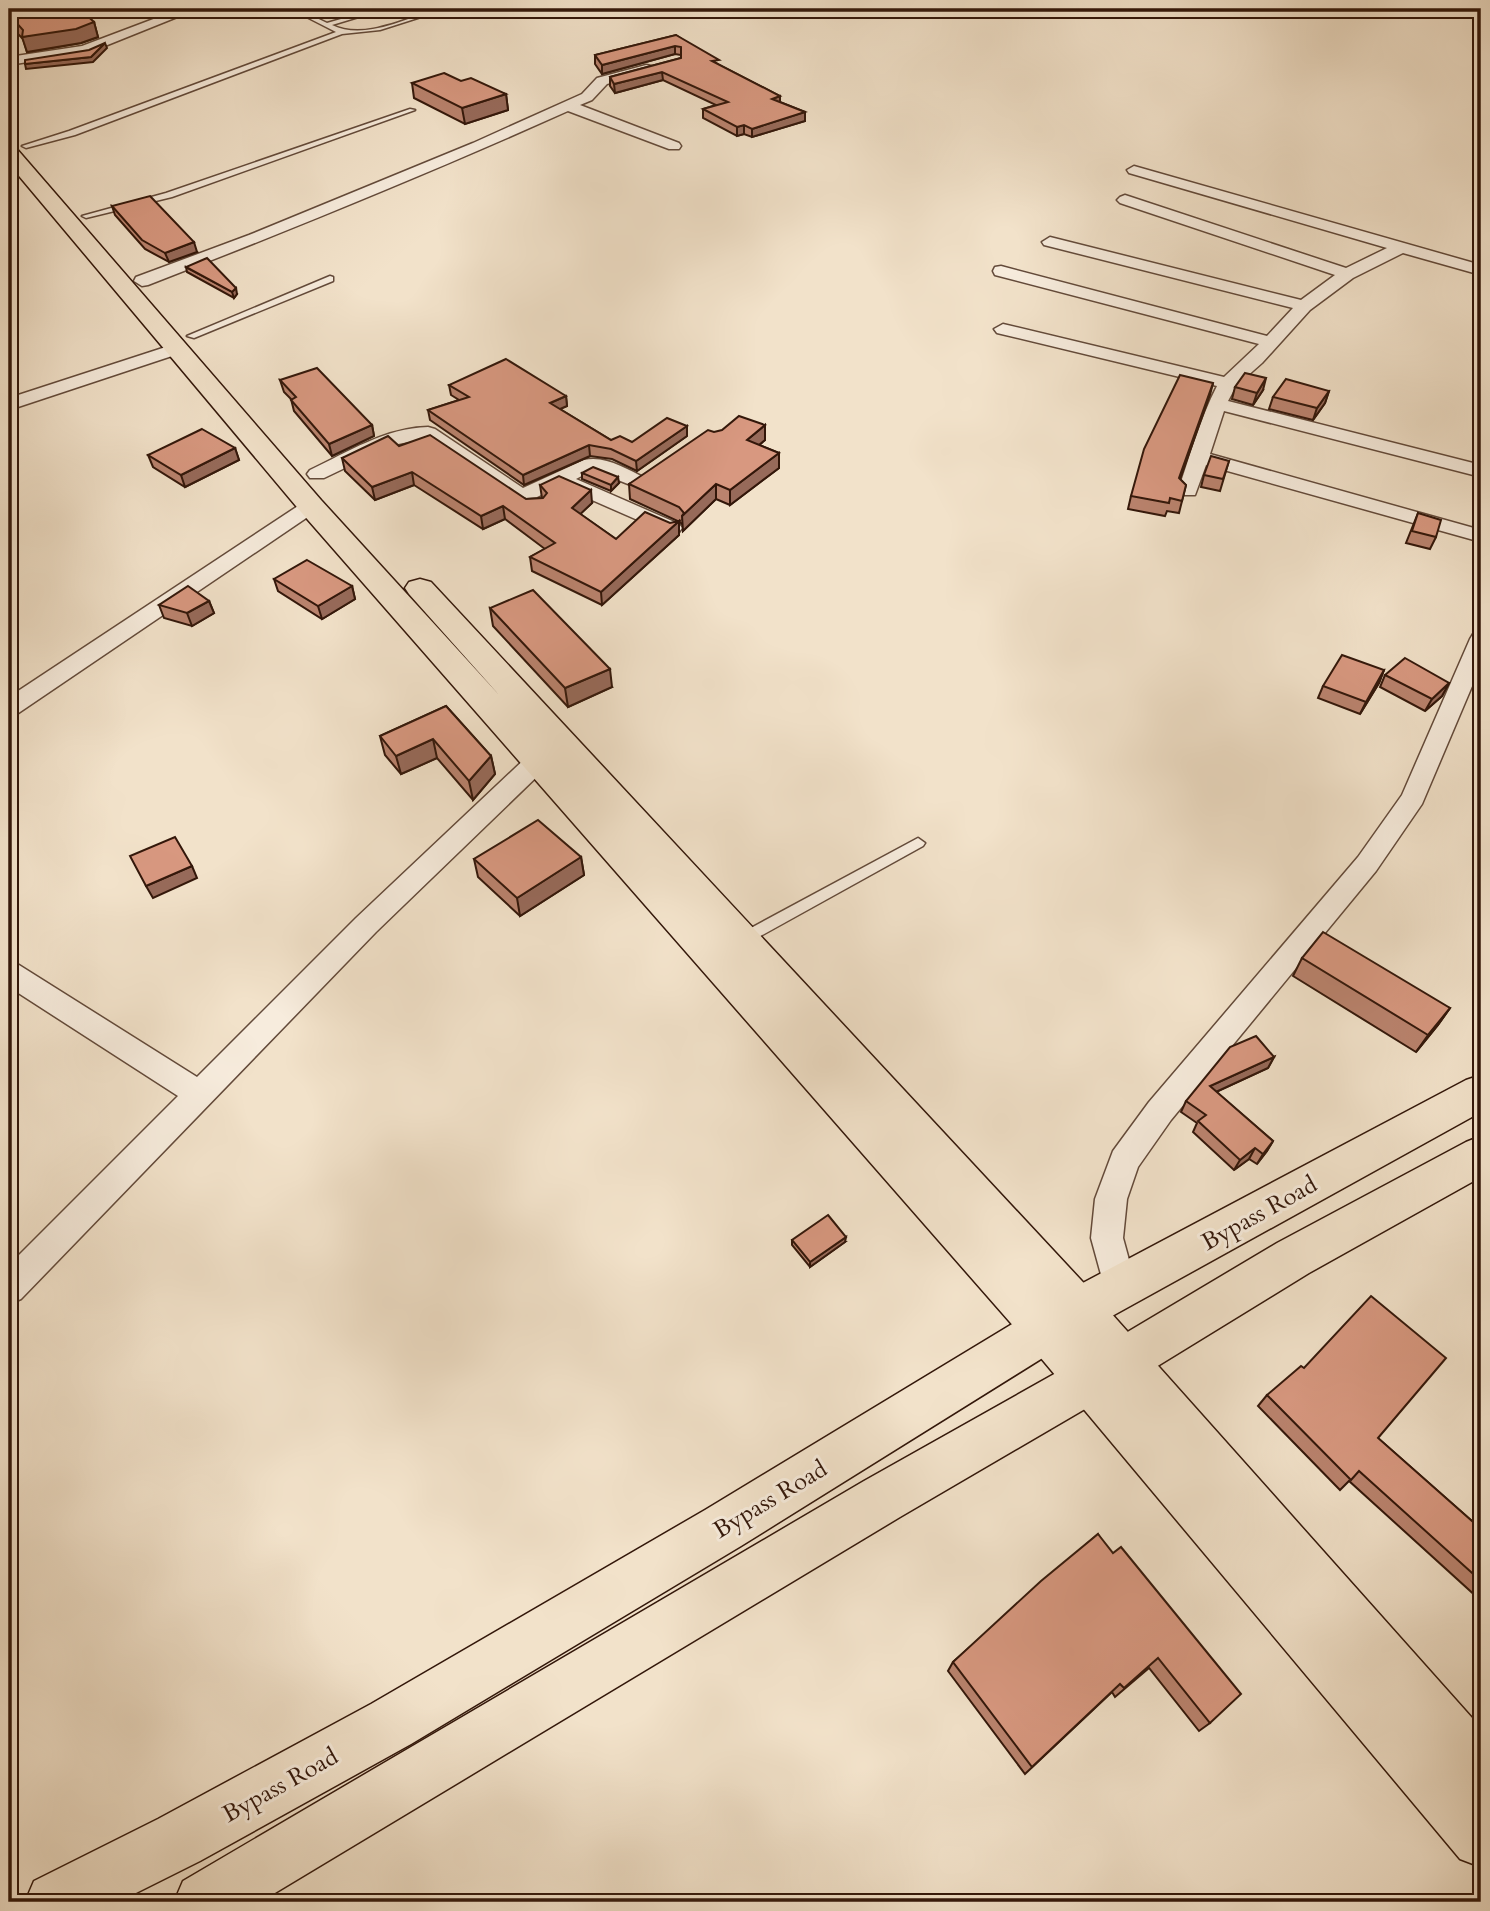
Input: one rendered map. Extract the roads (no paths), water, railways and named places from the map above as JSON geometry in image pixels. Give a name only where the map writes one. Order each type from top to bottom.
[{"type":"main road","points":[[14,142],[86,216],[142,281],[183,343]]},
{"type":"main road","points":[[14,142],[183,343],[314,490],[740,940],[1082,1309],[1106,1371],[1481,1838]]},
{"type":"main road","points":[[314,490],[540,760],[1082,1309]]},
{"type":"main road","name":"Bypass Road","points":[[55,1902],[179,1840],[391,1724],[723,1528],[1082,1309],[1481,1092]]},
{"type":"main road","points":[[204,1902],[1293,1258],[1481,1155]]},
{"type":"main road","points":[[1106,1371],[1481,1771]]},
{"type":"street","points":[[9,61],[85,49],[191,9]]},
{"type":"street","points":[[142,281],[372,191],[569,106],[587,97],[603,81],[663,65]]},
{"type":"street","points":[[569,106],[674,146]]},
{"type":"street","points":[[1134,170],[1481,270]]},
{"type":"street","points":[[1125,200],[1347,274]]},
{"type":"street","points":[[1049,242],[1304,306]]},
{"type":"street","points":[[1188,491],[1217,404],[1228,383],[1304,306],[1347,274],[1400,248]]},
{"type":"street","points":[[1001,271],[1271,342]]},
{"type":"street","points":[[1003,329],[1228,383]]},
{"type":"street","points":[[9,404],[183,343]]},
{"type":"street","points":[[1217,404],[1481,471]]},
{"type":"street","points":[[9,708],[314,490],[400,436],[415,432],[428,433],[529,501],[583,466],[597,464],[638,482]]},
{"type":"street","points":[[1199,457],[1481,536]]},
{"type":"street","points":[[609,502],[658,468]]},
{"type":"street","points":[[560,479],[672,528]]},
{"type":"street","points":[[1082,1309],[1107,1238],[1111,1199],[1124,1161],[1160,1111],[1367,863],[1405,809],[1418,786],[1481,639]]},
{"type":"street","points":[[9,1288],[366,925],[540,760]]},
{"type":"street","points":[[11,979],[201,1095]]},
{"type":"lane","points":[[295,9],[341,32]]},
{"type":"lane","points":[[327,25],[382,9]]},
{"type":"lane","points":[[14,142],[72,133],[341,32],[366,30],[443,9]]},
{"type":"lane","points":[[86,216],[159,198],[412,110]]},
{"type":"lane","points":[[183,343],[330,279]]},
{"type":"lane","points":[[740,940],[918,844]]}]
